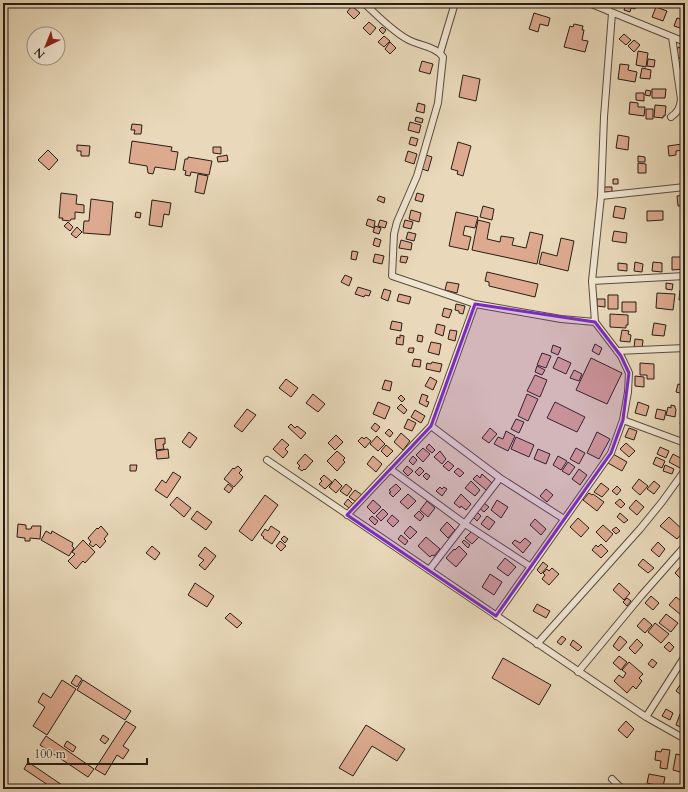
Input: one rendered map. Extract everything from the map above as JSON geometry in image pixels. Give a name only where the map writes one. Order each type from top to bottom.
[{"type":"street","points":[[364,3],[388,26],[408,40],[440,53],[443,57],[438,102],[416,176],[397,222],[394,234],[392,276],[475,304],[561,319],[595,322]]},
{"type":"street","points":[[440,53],[455,3]]},
{"type":"street","points":[[589,3],[685,42]]},
{"type":"street","points":[[496,616],[611,453],[623,420],[628,392],[629,373],[621,356],[595,322],[592,281],[601,196],[610,3]]},
{"type":"street","points":[[671,117],[676,114],[680,108],[672,37]]},
{"type":"street","points":[[601,196],[685,187]]},
{"type":"street","points":[[592,281],[685,276]]},
{"type":"street","points":[[347,515],[431,426],[475,304]]},
{"type":"street","points":[[617,351],[685,348]]},
{"type":"street","points":[[623,420],[685,443]]},
{"type":"street","points":[[431,426],[500,478],[564,520]]},
{"type":"street","points":[[267,460],[578,672],[646,717],[685,739]]},
{"type":"street","points":[[390,469],[465,524],[531,567]]},
{"type":"street","points":[[537,644],[640,529],[685,470]]},
{"type":"street","points":[[429,570],[500,478]]},
{"type":"street","points":[[578,672],[685,546]]},
{"type":"street","points":[[646,717],[685,656]]},
{"type":"street","points":[[612,779],[620,787],[625,789]]},
{"type":"highlighted area","points":[[475,304],[595,322],[621,356],[629,373],[623,420],[611,453],[496,616],[347,515],[431,426]]},
{"type":"building","points":[[622,3],[637,3],[635,9],[631,8],[630,12],[624,10],[625,7],[621,5]]},
{"type":"building","points":[[352,6],[360,13],[354,19],[347,12]]},
{"type":"building","points":[[656,7],[667,11],[663,21],[652,17]]},
{"type":"building","points":[[534,13],[550,18],[548,26],[540,24],[538,32],[529,29]]},
{"type":"building","points":[[677,18],[685,20],[683,29],[674,26]]},
{"type":"building","points":[[369,22],[376,28],[370,35],[363,28]]},
{"type":"building","points":[[574,24],[583,26],[582,30],[584,30],[582,40],[588,41],[585,52],[564,47],[570,26],[573,27]]},
{"type":"building","points":[[382,27],[386,30],[383,34],[379,30]]},
{"type":"building","points":[[624,34],[631,40],[626,45],[619,39]]},
{"type":"building","points":[[384,36],[390,41],[384,47],[378,42]]},
{"type":"building","points":[[634,40],[640,45],[634,52],[628,46]]},
{"type":"building","points":[[390,42],[396,48],[390,54],[385,49]]},
{"type":"building","points":[[678,47],[685,50],[682,59],[676,55]]},
{"type":"building","points":[[638,51],[648,53],[646,67],[636,65]]},
{"type":"building","points":[[648,59],[655,60],[654,67],[647,66]]},
{"type":"building","points":[[422,61],[433,64],[430,74],[419,71]]},
{"type":"building","points":[[620,64],[629,65],[628,70],[637,72],[635,82],[618,79]]},
{"type":"building","points":[[642,68],[651,70],[650,79],[640,78]]},
{"type":"building","points":[[463,75],[480,79],[476,101],[459,97]]},
{"type":"building","points":[[652,89],[666,89],[665,98],[652,98]]},
{"type":"building","points":[[646,90],[651,91],[650,96],[645,95]]},
{"type":"building","points":[[636,93],[644,93],[644,101],[636,100]]},
{"type":"building","points":[[630,102],[638,103],[638,107],[645,107],[644,116],[629,114]]},
{"type":"building","points":[[418,103],[425,105],[424,113],[416,111]]},
{"type":"building","points":[[655,105],[666,106],[665,116],[663,116],[663,118],[654,117]]},
{"type":"building","points":[[646,109],[653,109],[653,119],[646,119]]},
{"type":"building","points":[[416,117],[423,119],[422,123],[415,121]]},
{"type":"building","points":[[410,122],[421,125],[419,133],[408,130]]},
{"type":"building","points":[[132,124],[142,125],[141,134],[134,134],[135,130],[131,130]]},
{"type":"building","points":[[618,135],[629,137],[628,150],[616,148]]},
{"type":"building","points":[[411,137],[418,139],[416,146],[409,144]]},
{"type":"building","points":[[132,141],[172,147],[171,151],[178,152],[175,170],[155,167],[153,174],[148,173],[147,166],[129,163]]},
{"type":"building","points":[[458,142],[471,146],[463,176],[457,174],[458,171],[451,169]]},
{"type":"building","points":[[682,144],[683,150],[676,151],[676,155],[669,156],[668,146]]},
{"type":"building","points":[[77,145],[90,146],[89,156],[81,156],[81,151],[77,151]]},
{"type":"building","points":[[213,147],[221,147],[221,154],[213,153]]},
{"type":"building","points":[[48,150],[58,160],[49,170],[38,160]]},
{"type":"building","points":[[408,151],[417,154],[414,164],[405,161]]},
{"type":"building","points":[[227,155],[228,161],[218,162],[217,157]]},
{"type":"building","points":[[426,155],[432,157],[428,171],[422,169]]},
{"type":"building","points":[[638,156],[645,157],[645,162],[638,162]]},
{"type":"building","points":[[188,157],[212,161],[209,175],[191,172],[190,176],[185,175],[186,171],[183,170],[185,159],[188,159]]},
{"type":"building","points":[[638,163],[646,164],[646,173],[638,173]]},
{"type":"building","points":[[198,174],[208,176],[204,194],[195,192]]},
{"type":"building","points":[[613,179],[618,179],[618,184],[613,184]]},
{"type":"building","points":[[604,187],[612,187],[612,192],[604,192]]},
{"type":"building","points":[[61,193],[77,195],[76,204],[84,205],[84,213],[75,212],[75,219],[71,219],[70,221],[59,218]]},
{"type":"building","points":[[417,193],[424,195],[422,202],[415,200]]},
{"type":"building","points":[[685,195],[685,206],[678,206],[677,196]]},
{"type":"building","points":[[379,196],[385,198],[384,203],[377,200]]},
{"type":"building","points":[[91,199],[113,202],[110,235],[83,233],[84,221],[89,221]]},
{"type":"building","points":[[152,200],[171,203],[169,215],[164,214],[162,227],[149,225]]},
{"type":"building","points":[[483,206],[494,209],[492,220],[480,217]]},
{"type":"building","points":[[615,206],[626,208],[624,219],[613,217]]},
{"type":"building","points":[[411,210],[421,213],[419,222],[409,219]]},
{"type":"building","points":[[647,211],[663,211],[663,220],[647,221]]},
{"type":"building","points":[[136,212],[141,213],[140,218],[135,217]]},
{"type":"building","points":[[456,212],[478,217],[475,228],[465,226],[463,235],[471,237],[468,250],[449,246]]},
{"type":"building","points":[[368,219],[375,221],[374,228],[366,225]]},
{"type":"building","points":[[380,220],[387,222],[385,228],[378,226]]},
{"type":"building","points":[[405,220],[413,222],[411,229],[403,227]]},
{"type":"building","points":[[478,220],[490,223],[487,239],[500,242],[501,236],[514,238],[512,245],[526,248],[530,232],[543,235],[537,264],[472,250]]},
{"type":"building","points":[[68,222],[73,227],[70,231],[64,226]]},
{"type":"building","points":[[375,226],[381,228],[379,234],[373,232]]},
{"type":"building","points":[[77,227],[82,232],[76,238],[71,234]]},
{"type":"building","points":[[614,231],[627,233],[626,243],[612,241]]},
{"type":"building","points":[[408,232],[416,234],[414,241],[406,239]]},
{"type":"building","points":[[375,238],[381,240],[379,247],[373,245]]},
{"type":"building","points":[[561,238],[574,241],[568,271],[539,264],[542,252],[557,256]]},
{"type":"building","points":[[401,240],[412,243],[411,250],[399,248]]},
{"type":"building","points":[[352,251],[358,252],[356,260],[351,259]]},
{"type":"building","points":[[375,254],[384,256],[382,264],[373,262]]},
{"type":"building","points":[[401,256],[408,257],[406,263],[400,262]]},
{"type":"building","points":[[672,257],[681,257],[681,262],[684,262],[685,269],[672,270]]},
{"type":"building","points":[[635,262],[643,264],[642,272],[634,271]]},
{"type":"building","points":[[653,262],[662,263],[662,272],[652,271]]},
{"type":"building","points":[[618,263],[627,264],[627,271],[618,270]]},
{"type":"building","points":[[487,272],[538,284],[535,297],[489,286],[489,282],[485,281]]},
{"type":"building","points":[[345,275],[352,278],[349,286],[341,282]]},
{"type":"building","points":[[447,282],[459,284],[457,293],[445,290]]},
{"type":"building","points":[[666,283],[673,284],[672,290],[666,289]]},
{"type":"building","points":[[358,287],[371,291],[369,296],[365,295],[364,297],[355,294]]},
{"type":"building","points":[[384,289],[391,291],[388,301],[381,298]]},
{"type":"building","points":[[680,290],[685,291],[685,301],[679,300]]},
{"type":"building","points":[[657,293],[675,294],[673,310],[656,308]]},
{"type":"building","points":[[399,294],[411,297],[409,304],[397,301]]},
{"type":"building","points":[[608,295],[618,295],[618,309],[608,309]]},
{"type":"building","points":[[597,299],[605,299],[605,307],[597,306]]},
{"type":"building","points":[[622,302],[636,302],[636,312],[622,312]]},
{"type":"building","points":[[456,304],[465,306],[463,314],[455,310]]},
{"type":"building","points":[[444,308],[452,310],[449,318],[442,316]]},
{"type":"building","points":[[610,314],[628,315],[628,325],[626,325],[626,328],[610,327]]},
{"type":"building","points":[[392,321],[402,323],[401,331],[390,329]]},
{"type":"building","points":[[654,323],[666,325],[664,336],[652,335]]},
{"type":"building","points":[[437,324],[445,326],[443,336],[435,333]]},
{"type":"building","points":[[450,330],[457,331],[455,341],[448,339]]},
{"type":"building","points":[[622,330],[629,331],[628,334],[631,335],[630,342],[620,341]]},
{"type":"building","points":[[400,335],[404,336],[403,345],[396,344],[397,337],[400,338]]},
{"type":"building","points":[[418,335],[423,336],[422,342],[417,341]]},
{"type":"building","points":[[635,339],[643,340],[642,349],[634,348]]},
{"type":"building","points":[[431,342],[441,344],[439,355],[428,352]]},
{"type":"building","points":[[595,344],[602,348],[599,355],[592,351]]},
{"type":"building","points":[[553,345],[561,348],[558,355],[551,352]]},
{"type":"building","points":[[409,348],[414,348],[413,353],[408,352]]},
{"type":"building","points":[[542,353],[551,356],[546,368],[537,365]]},
{"type":"building","points":[[558,357],[571,363],[566,374],[553,368]]},
{"type":"building","points":[[591,358],[622,373],[607,404],[576,390]]},
{"type":"building","points":[[414,359],[421,360],[420,367],[412,366]]},
{"type":"building","points":[[432,362],[442,364],[440,372],[426,369],[427,363],[431,364]]},
{"type":"building","points":[[640,363],[654,364],[654,379],[647,379],[647,375],[640,375]]},
{"type":"building","points":[[537,366],[545,370],[542,375],[535,372]]},
{"type":"building","points":[[574,370],[582,374],[579,381],[570,378]]},
{"type":"building","points":[[535,375],[547,380],[540,397],[527,391]]},
{"type":"building","points":[[635,376],[644,377],[644,387],[635,386]]},
{"type":"building","points":[[430,377],[437,381],[433,390],[425,386]]},
{"type":"building","points":[[286,379],[298,388],[291,397],[279,388]]},
{"type":"building","points":[[385,380],[392,382],[390,391],[382,389]]},
{"type":"building","points":[[678,384],[685,386],[685,394],[676,392]]},
{"type":"building","points":[[313,394],[325,404],[318,412],[306,403]]},
{"type":"building","points":[[422,394],[428,396],[426,401],[429,402],[427,407],[419,403]]},
{"type":"building","points":[[527,394],[538,399],[528,421],[518,416]]},
{"type":"building","points":[[401,395],[405,399],[402,402],[398,398]]},
{"type":"building","points":[[378,402],[390,407],[385,419],[373,414]]},
{"type":"building","points":[[555,402],[585,417],[577,432],[547,418]]},
{"type":"building","points":[[638,402],[649,406],[646,416],[635,413]]},
{"type":"building","points":[[401,404],[407,410],[404,414],[397,408]]},
{"type":"building","points":[[671,405],[675,406],[676,409],[675,417],[666,415],[668,407],[671,408]]},
{"type":"building","points":[[247,409],[256,415],[242,432],[234,426]]},
{"type":"building","points":[[657,409],[666,411],[664,420],[655,418]]},
{"type":"building","points":[[415,410],[425,416],[421,423],[411,417]]},
{"type":"building","points":[[685,415],[685,425],[680,424],[681,418],[684,418]]},
{"type":"building","points":[[408,419],[416,423],[412,431],[404,428]]},
{"type":"building","points":[[516,419],[524,422],[519,433],[511,429]]},
{"type":"building","points":[[375,423],[380,427],[376,432],[371,428]]},
{"type":"building","points":[[291,424],[295,428],[297,426],[306,433],[301,439],[288,427]]},
{"type":"building","points":[[490,428],[497,434],[489,443],[482,438]]},
{"type":"building","points":[[629,428],[637,431],[634,440],[625,437]]},
{"type":"building","points":[[389,429],[393,433],[390,437],[385,433]]},
{"type":"building","points":[[506,431],[515,436],[508,451],[494,444],[498,437],[503,439]]},
{"type":"building","points":[[189,432],[197,438],[190,448],[182,442]]},
{"type":"building","points":[[597,432],[610,439],[599,459],[587,453]]},
{"type":"building","points":[[401,433],[410,441],[403,450],[394,442]]},
{"type":"building","points":[[336,435],[343,442],[335,450],[328,443]]},
{"type":"building","points":[[377,436],[385,444],[378,451],[370,444]]},
{"type":"building","points":[[362,437],[364,439],[366,437],[371,441],[365,448],[358,441]]},
{"type":"building","points":[[516,437],[534,445],[529,457],[511,449]]},
{"type":"building","points":[[165,438],[165,444],[163,444],[164,449],[156,450],[155,439]]},
{"type":"building","points":[[282,439],[289,445],[285,449],[288,452],[283,458],[273,449]]},
{"type":"building","points":[[626,443],[635,451],[629,457],[620,449]]},
{"type":"building","points":[[429,444],[435,450],[432,453],[426,448]]},
{"type":"building","points":[[386,445],[393,451],[387,457],[381,451]]},
{"type":"building","points":[[660,447],[669,451],[666,458],[657,454]]},
{"type":"building","points":[[423,448],[430,454],[423,462],[416,455]]},
{"type":"building","points":[[576,448],[585,453],[579,464],[570,459]]},
{"type":"building","points":[[168,449],[169,458],[157,459],[156,451]]},
{"type":"building","points":[[538,449],[550,454],[546,464],[534,459]]},
{"type":"building","points":[[337,451],[345,458],[343,460],[345,462],[337,471],[327,461]]},
{"type":"building","points":[[440,451],[446,459],[442,464],[434,457]]},
{"type":"building","points":[[305,454],[313,461],[305,470],[304,469],[302,471],[298,468],[300,466],[297,463]]},
{"type":"building","points":[[613,454],[627,462],[622,471],[608,463]]},
{"type":"building","points":[[673,454],[684,460],[680,468],[669,462]]},
{"type":"building","points":[[373,456],[382,464],[376,472],[367,464]]},
{"type":"building","points":[[413,456],[417,460],[413,465],[409,461]]},
{"type":"building","points":[[558,456],[567,461],[561,470],[553,465]]},
{"type":"building","points":[[656,457],[665,461],[662,468],[653,464]]},
{"type":"building","points":[[448,461],[454,466],[449,471],[443,466]]},
{"type":"building","points":[[568,462],[575,467],[569,475],[562,471]]},
{"type":"building","points":[[130,465],[137,465],[136,471],[130,471]]},
{"type":"building","points":[[665,465],[674,469],[672,474],[663,471]]},
{"type":"building","points":[[238,466],[242,470],[239,473],[243,477],[234,487],[224,479],[233,468],[234,469]]},
{"type":"building","points":[[407,466],[413,471],[408,476],[403,471]]},
{"type":"building","points":[[420,467],[424,471],[419,476],[415,472]]},
{"type":"building","points":[[458,468],[464,473],[460,477],[454,472]]},
{"type":"building","points":[[579,469],[587,475],[580,485],[572,479]]},
{"type":"building","points":[[173,472],[181,477],[167,498],[155,490],[162,480],[166,483]]},
{"type":"building","points":[[426,473],[430,476],[427,480],[423,476]]},
{"type":"building","points":[[482,474],[492,483],[486,490],[473,479],[477,475],[480,478]]},
{"type":"building","points":[[324,475],[332,482],[325,489],[319,484],[322,481],[320,479]]},
{"type":"building","points":[[335,479],[342,486],[336,493],[329,487]]},
{"type":"building","points":[[639,479],[648,486],[640,495],[632,488]]},
{"type":"building","points":[[471,481],[480,490],[475,496],[465,488]]},
{"type":"building","points":[[654,481],[660,486],[654,494],[647,489]]},
{"type":"building","points":[[601,483],[609,489],[602,497],[594,492]]},
{"type":"building","points":[[228,484],[233,488],[229,493],[224,489]]},
{"type":"building","points":[[346,484],[352,489],[347,496],[340,491]]},
{"type":"building","points":[[396,484],[401,489],[393,497],[389,493],[391,492],[389,490]]},
{"type":"building","points":[[617,486],[621,490],[617,495],[612,491]]},
{"type":"building","points":[[440,487],[442,489],[444,487],[447,489],[442,496],[436,491]]},
{"type":"building","points":[[546,489],[553,495],[547,502],[540,496]]},
{"type":"building","points":[[355,490],[362,495],[356,502],[349,497]]},
{"type":"building","points":[[589,493],[592,495],[593,494],[604,502],[597,511],[583,500]]},
{"type":"building","points":[[408,494],[416,501],[408,509],[400,502]]},
{"type":"building","points":[[461,494],[471,504],[466,510],[461,506],[460,508],[454,503]]},
{"type":"building","points":[[265,495],[278,505],[252,541],[239,531]]},
{"type":"building","points":[[177,497],[191,508],[184,517],[170,505]]},
{"type":"building","points":[[348,499],[353,504],[349,508],[344,504]]},
{"type":"building","points":[[620,499],[625,504],[621,508],[615,503]]},
{"type":"building","points":[[373,500],[381,507],[374,514],[367,507]]},
{"type":"building","points":[[497,500],[508,507],[501,518],[491,510]]},
{"type":"building","points":[[636,500],[644,507],[637,515],[629,508]]},
{"type":"building","points":[[427,501],[435,508],[428,517],[420,510]]},
{"type":"building","points":[[484,503],[489,507],[484,512],[479,508]]},
{"type":"building","points":[[685,503],[685,513],[680,509]]},
{"type":"building","points":[[383,509],[388,514],[381,521],[376,516]]},
{"type":"building","points":[[197,511],[212,522],[206,530],[191,519]]},
{"type":"building","points":[[419,511],[424,516],[420,521],[414,516]]},
{"type":"building","points":[[477,512],[481,516],[477,521],[473,517]]},
{"type":"building","points":[[620,513],[628,520],[624,523],[617,517]]},
{"type":"building","points":[[392,515],[399,521],[393,527],[387,521]]},
{"type":"building","points":[[372,516],[378,521],[375,525],[369,519]]},
{"type":"building","points":[[487,516],[495,522],[489,530],[481,524]]},
{"type":"building","points":[[669,517],[684,531],[677,539],[660,526]]},
{"type":"building","points":[[578,518],[589,528],[581,537],[570,527]]},
{"type":"building","points":[[535,519],[546,529],[541,535],[530,525]]},
{"type":"building","points":[[447,522],[455,530],[448,538],[440,530]]},
{"type":"building","points":[[18,524],[26,525],[26,529],[31,529],[32,526],[41,526],[40,539],[30,538],[30,541],[25,541],[25,538],[17,537]]},
{"type":"building","points":[[603,525],[613,534],[606,542],[596,532]]},
{"type":"building","points":[[101,526],[108,534],[104,539],[106,541],[100,548],[96,544],[93,547],[89,544],[91,542],[88,538],[97,528],[98,529]]},
{"type":"building","points":[[271,526],[280,532],[272,544],[261,535],[265,529],[268,531]]},
{"type":"building","points":[[410,526],[417,532],[410,539],[404,533]]},
{"type":"building","points":[[616,527],[620,531],[616,534],[612,530]]},
{"type":"building","points":[[46,531],[51,534],[52,531],[73,543],[72,546],[74,548],[69,556],[41,540]]},
{"type":"building","points":[[472,531],[479,537],[472,544],[465,538]]},
{"type":"building","points":[[401,535],[408,541],[405,545],[398,539]]},
{"type":"building","points":[[284,536],[288,539],[285,543],[281,539]]},
{"type":"building","points":[[426,537],[440,549],[434,556],[432,555],[430,557],[418,546]]},
{"type":"building","points":[[525,538],[531,543],[523,553],[512,543],[515,540],[520,543]]},
{"type":"building","points":[[83,540],[95,552],[85,563],[83,561],[76,569],[68,561],[75,554],[72,552]]},
{"type":"building","points":[[464,540],[470,545],[468,548],[462,542]]},
{"type":"building","points":[[280,541],[286,546],[281,551],[276,546]]},
{"type":"building","points":[[658,542],[665,549],[659,557],[651,550]]},
{"type":"building","points":[[601,544],[608,551],[601,558],[592,550],[596,545],[598,547]]},
{"type":"building","points":[[152,546],[160,553],[155,560],[146,553]]},
{"type":"building","points":[[459,546],[467,554],[456,567],[446,558]]},
{"type":"building","points":[[205,547],[216,556],[205,570],[199,565],[204,560],[198,556]]},
{"type":"building","points":[[505,558],[516,567],[508,576],[497,568]]},
{"type":"building","points":[[643,559],[654,568],[648,573],[638,565]]},
{"type":"building","points":[[543,562],[548,566],[541,574],[537,570]]},
{"type":"building","points":[[680,567],[685,570],[685,572],[680,578],[675,573]]},
{"type":"building","points":[[552,568],[559,574],[549,585],[542,579],[545,575],[543,573],[547,569],[549,571]]},
{"type":"building","points":[[490,574],[502,582],[494,595],[482,587]]},
{"type":"building","points":[[195,583],[214,596],[207,607],[188,595]]},
{"type":"building","points":[[619,583],[630,593],[624,600],[613,590]]},
{"type":"building","points":[[651,596],[659,603],[653,610],[645,603]]},
{"type":"building","points":[[676,597],[685,604],[685,611],[681,615],[669,605]]},
{"type":"building","points":[[627,598],[631,601],[627,606],[623,602]]},
{"type":"building","points":[[537,604],[550,611],[546,618],[533,611]]},
{"type":"building","points":[[230,613],[242,623],[237,628],[225,618]]},
{"type":"building","points":[[666,614],[678,623],[671,632],[659,623]]},
{"type":"building","points":[[644,618],[652,625],[645,633],[637,626]]},
{"type":"building","points":[[655,623],[669,634],[661,643],[648,632]]},
{"type":"building","points":[[562,636],[566,639],[561,645],[557,642]]},
{"type":"building","points":[[620,636],[627,642],[619,651],[613,646]]},
{"type":"building","points":[[637,639],[643,645],[635,654],[629,648]]},
{"type":"building","points":[[573,640],[582,647],[578,651],[570,645]]},
{"type":"building","points":[[669,642],[674,647],[670,652],[664,647]]},
{"type":"building","points":[[619,656],[627,662],[621,670],[613,663]]},
{"type":"building","points":[[503,658],[551,685],[539,705],[492,678]]},
{"type":"building","points":[[652,659],[657,663],[653,668],[648,664]]},
{"type":"building","points":[[629,662],[643,674],[639,678],[642,681],[636,689],[633,686],[627,693],[614,681],[619,675],[623,678],[626,673],[622,670]]},
{"type":"building","points":[[76,675],[82,679],[77,687],[71,683]]},
{"type":"building","points":[[62,680],[76,689],[47,735],[33,726],[45,707],[38,702],[43,693],[51,698]]},
{"type":"building","points":[[83,680],[131,711],[125,720],[77,690]]},
{"type":"building","points":[[682,682],[685,684],[685,698],[676,691]]},
{"type":"building","points":[[666,709],[673,713],[670,720],[662,716]]},
{"type":"building","points":[[680,714],[685,717],[685,729],[676,725]]},
{"type":"building","points":[[126,721],[136,727],[123,746],[129,750],[123,759],[117,755],[105,775],[95,769]]},
{"type":"building","points":[[626,721],[634,729],[627,738],[618,730]]},
{"type":"building","points":[[366,725],[405,749],[397,761],[372,746],[353,776],[339,768]]},
{"type":"building","points":[[103,735],[109,739],[105,744],[100,740]]},
{"type":"building","points":[[46,736],[94,769],[88,777],[40,745]]},
{"type":"building","points":[[67,741],[76,747],[73,752],[64,746]]},
{"type":"building","points":[[662,749],[670,750],[667,769],[660,768],[661,761],[655,760],[656,751],[661,752]]},
{"type":"building","points":[[676,754],[685,756],[685,768],[681,768],[680,772],[673,770]]},
{"type":"building","points":[[28,762],[68,789],[54,789],[24,769]]},
{"type":"building","points":[[649,774],[665,777],[663,787],[647,783]]}]
